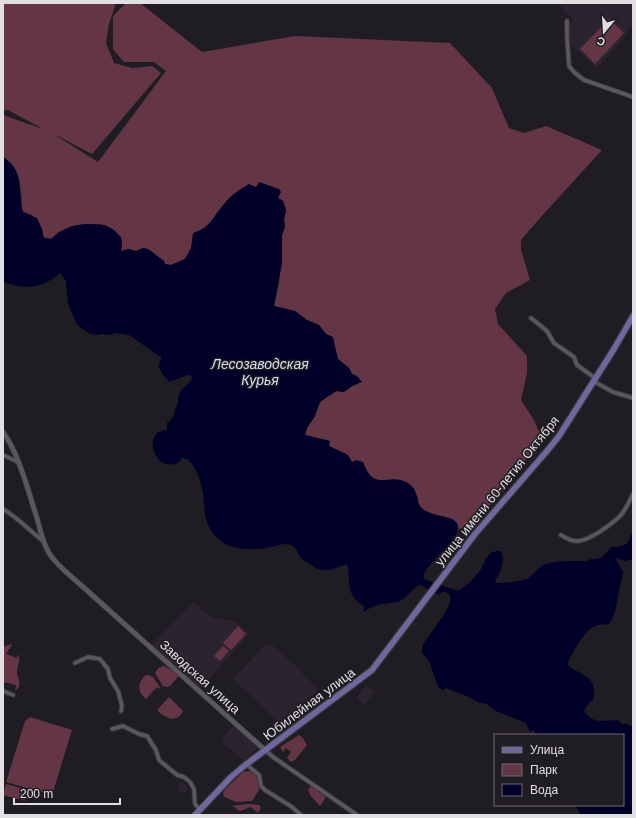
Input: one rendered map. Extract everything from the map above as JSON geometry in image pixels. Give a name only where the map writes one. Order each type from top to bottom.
[{"type":"main road","name":"улица имени 60-летия Октября","points":[[425,600],[476,534],[547,451],[565,427],[633,316]]},
{"type":"main road","name":"Юбилейная улица","points":[[199,813],[246,764],[372,670],[425,600]]},
{"type":"street","points":[[567,21],[569,66],[575,73],[584,80],[633,97]]},
{"type":"street","points":[[531,318],[547,331],[554,342],[574,356],[577,365],[594,380],[613,392],[633,398]]},
{"type":"street","name":"Заводская улица","points":[[3,432],[26,482],[43,540],[49,554],[70,576],[273,757],[357,815]]},
{"type":"street","points":[[3,455],[18,462]]},
{"type":"street","points":[[561,535],[568,540],[578,541],[595,534],[618,518],[625,510],[633,494]]},
{"type":"street","points":[[3,509],[15,516],[43,540]]},
{"type":"street","points":[[75,663],[88,657],[100,659],[108,669],[110,678],[118,691],[122,706],[121,711]]},
{"type":"street","points":[[3,690],[13,695]]},
{"type":"street","points":[[112,729],[123,726],[139,734],[147,736],[156,750],[159,760],[190,782],[194,789],[195,804],[199,813]]},
{"type":"street","points":[[246,764],[259,775],[261,786],[265,790],[292,806],[300,815]]},
{"type":"shaded area","points":[[556,3],[633,3],[633,24],[626,31],[626,36],[597,68],[569,43],[568,26],[574,19],[566,14],[563,11],[564,9]]},
{"type":"shaded area","points":[[193,602],[212,618],[235,621],[249,634],[200,689],[152,645]]},
{"type":"shaded area","points":[[265,645],[272,645],[300,670],[316,687],[317,692],[279,722],[233,679]]},
{"type":"shaded area","points":[[366,685],[375,692],[364,704],[356,698]]},
{"type":"shaded area","points":[[234,726],[258,747],[244,761],[222,742],[224,739],[223,737]]},
{"type":"shaded area","points":[[183,782],[188,790],[182,794],[177,786]]},
{"type":"green space","points":[[3,3],[116,3],[109,24],[106,43],[114,63],[132,68],[152,66],[161,73],[92,154],[52,133],[98,162],[166,71],[154,62],[124,62],[113,49],[113,16],[126,3],[140,3],[202,52],[295,36],[450,43],[492,88],[509,128],[524,133],[546,126],[602,150],[521,240],[521,250],[530,280],[506,293],[495,309],[498,324],[527,356],[527,373],[521,400],[534,420],[543,441],[526,459],[514,477],[470,526],[458,529],[458,525],[450,518],[438,516],[421,509],[418,504],[418,497],[396,480],[376,480],[370,476],[365,468],[352,462],[348,455],[329,446],[330,441],[305,435],[307,428],[315,416],[320,402],[336,391],[344,392],[352,386],[358,384],[357,376],[352,374],[349,368],[338,359],[334,346],[319,325],[307,320],[295,311],[274,306],[279,283],[282,235],[285,227],[284,220],[286,210],[283,201],[278,198],[279,195],[253,187],[223,205],[207,227],[197,232],[191,249],[185,259],[171,265],[165,264],[164,261],[150,250],[143,248],[136,251],[128,249],[121,251],[122,246],[101,224],[76,226],[58,233],[51,239],[43,237],[42,229],[32,215],[23,212],[18,178],[14,168],[3,157],[3,115],[43,129],[8,110],[3,111]]},
{"type":"green space","points":[[609,19],[624,33],[595,64],[580,49]]},
{"type":"green space","points":[[238,626],[246,634],[231,650],[223,643]]},
{"type":"green space","points":[[12,645],[6,654],[17,658],[18,654],[19,658],[17,673],[19,686],[15,691],[16,685],[3,682],[3,647]]},
{"type":"green space","points":[[223,646],[229,651],[220,661],[214,656]]},
{"type":"green space","points":[[164,666],[174,671],[179,676],[170,686],[167,687],[163,686],[155,673],[158,668]]},
{"type":"green space","points":[[146,675],[153,677],[160,687],[159,689],[157,687],[146,699],[141,693],[139,687],[141,681]]},
{"type":"green space","points":[[169,697],[183,711],[174,719],[167,718],[158,711],[158,709]]},
{"type":"green space","points":[[30,717],[72,730],[52,795],[6,782],[25,721]]},
{"type":"green space","points":[[299,735],[307,745],[295,760],[291,762],[287,758],[291,752],[286,748],[283,752],[280,747]]},
{"type":"green space","points":[[250,771],[258,776],[259,790],[252,801],[236,802],[224,797],[223,793],[225,789],[243,772]]},
{"type":"green space","points":[[6,784],[28,790],[25,801],[3,795]]},
{"type":"green space","points":[[311,786],[326,797],[320,806],[310,795],[308,790]]},
{"type":"green space","points":[[248,804],[259,805],[261,808],[258,813],[251,807],[240,811],[232,806]]},
{"type":"water","name":"Лесозаводская Курья","points":[[3,157],[15,169],[18,175],[23,212],[37,218],[44,238],[51,239],[59,232],[72,226],[87,224],[105,225],[114,230],[121,237],[121,251],[128,249],[136,251],[143,248],[148,249],[164,261],[165,264],[171,265],[185,259],[191,248],[193,233],[199,231],[211,222],[227,201],[239,190],[249,184],[256,187],[259,182],[279,189],[281,192],[278,198],[283,201],[286,210],[284,220],[285,227],[282,235],[282,263],[274,306],[295,311],[307,320],[319,325],[326,334],[333,337],[338,359],[362,382],[352,386],[344,392],[336,391],[320,402],[315,416],[307,428],[305,435],[330,441],[329,446],[348,455],[352,462],[356,460],[363,462],[368,472],[377,480],[394,479],[408,483],[415,491],[419,503],[424,510],[447,517],[457,523],[457,533],[453,540],[425,572],[423,577],[426,580],[458,591],[476,575],[490,554],[496,551],[501,551],[503,562],[495,581],[496,583],[523,580],[530,577],[541,566],[547,563],[586,561],[600,558],[604,556],[611,547],[622,546],[627,543],[633,532],[633,559],[625,561],[617,558],[616,560],[623,572],[613,616],[608,625],[597,625],[585,634],[576,647],[567,665],[583,674],[593,684],[594,698],[584,711],[587,715],[599,721],[618,720],[623,725],[625,723],[633,727],[633,815],[581,815],[576,806],[624,806],[624,734],[536,734],[534,730],[530,732],[526,723],[496,711],[487,704],[480,703],[446,688],[443,690],[438,687],[429,661],[422,653],[422,648],[448,608],[450,596],[448,593],[443,591],[439,595],[420,585],[398,602],[382,604],[363,612],[364,606],[354,598],[351,593],[347,564],[322,570],[303,560],[295,548],[288,544],[258,549],[242,549],[227,545],[214,535],[209,527],[205,515],[204,500],[199,477],[192,464],[183,457],[176,464],[161,462],[155,455],[153,447],[153,440],[155,436],[158,432],[166,430],[167,423],[174,416],[181,390],[191,381],[192,376],[187,375],[169,382],[158,366],[162,358],[129,335],[116,333],[110,335],[90,334],[77,325],[68,304],[66,281],[60,273],[45,283],[36,286],[18,286],[3,281]]}]
